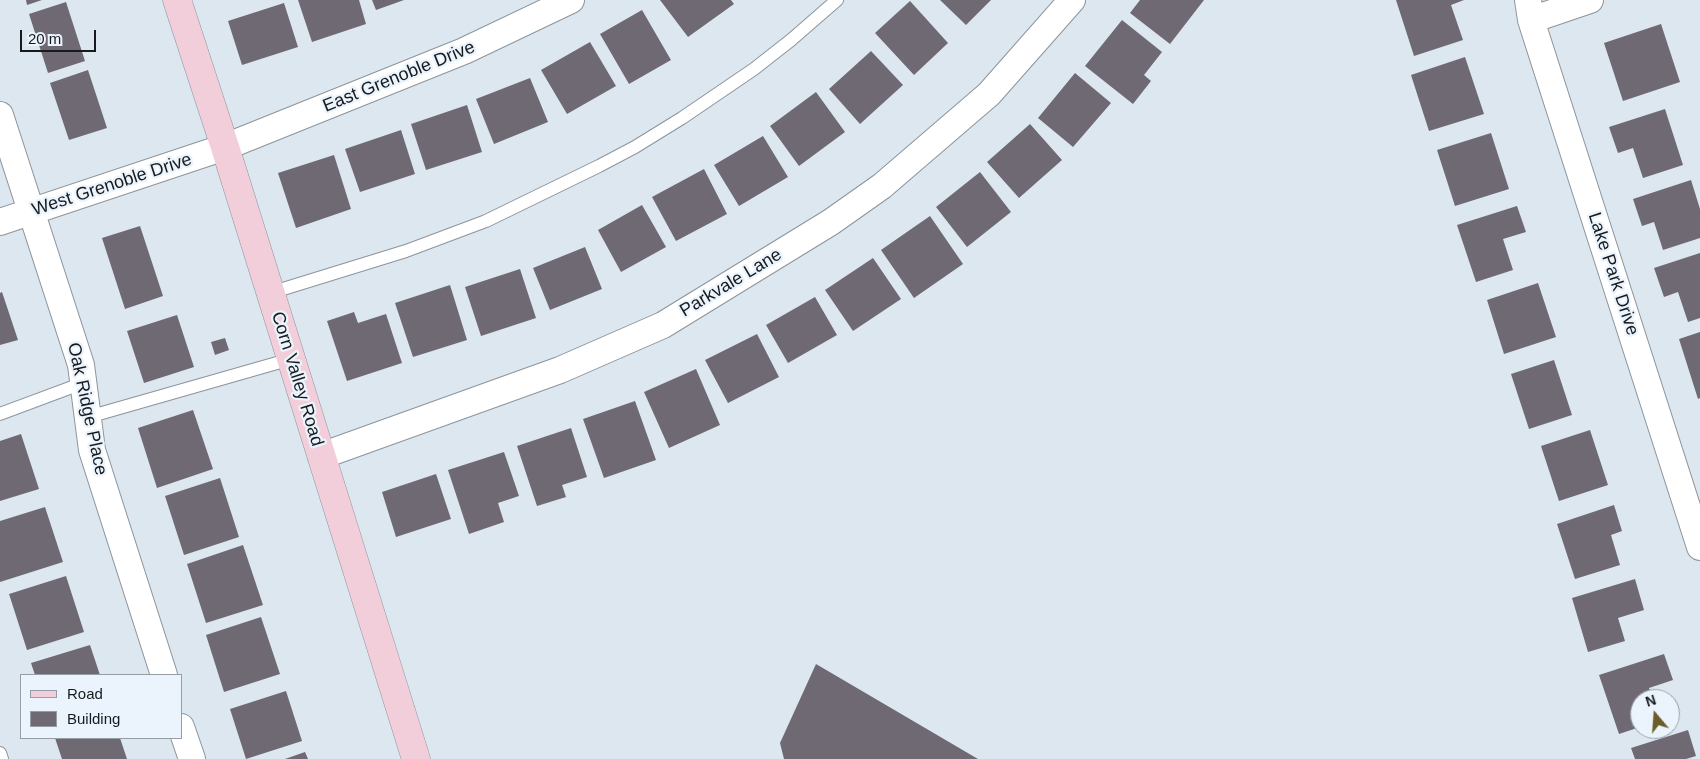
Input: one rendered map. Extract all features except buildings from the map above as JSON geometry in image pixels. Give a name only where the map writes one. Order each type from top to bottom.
[{"type":"main road","name":"Corn Valley Road","points":[[177,0],[225,147],[416,759]]},
{"type":"street","name":"East Grenoble Drive","points":[[225,147],[464,52],[571,0]]},
{"type":"street","name":"Parkvale Lane","points":[[321,456],[560,370],[663,325],[831,222],[882,186],[989,94],[1072,0]]},
{"type":"street","points":[[1530,10],[1590,0]]},
{"type":"street","name":"Lake Park Drive","points":[[1530,10],[1700,547]]},
{"type":"street","name":"Oak Ridge Place","points":[[0,115],[81,365],[92,450],[164,674]]},
{"type":"street","name":"West Grenoble Drive","points":[[0,222],[225,147]]},
{"type":"street","points":[[182,730],[192,759]]},
{"type":"lane","points":[[270,293],[406,251],[486,221],[599,166],[635,147],[682,118],[754,69],[837,0]]},
{"type":"lane","points":[[88,417],[291,358]]},
{"type":"lane","points":[[0,414],[83,383]]},
{"type":"lane","points":[[0,754],[2,759]]}]
